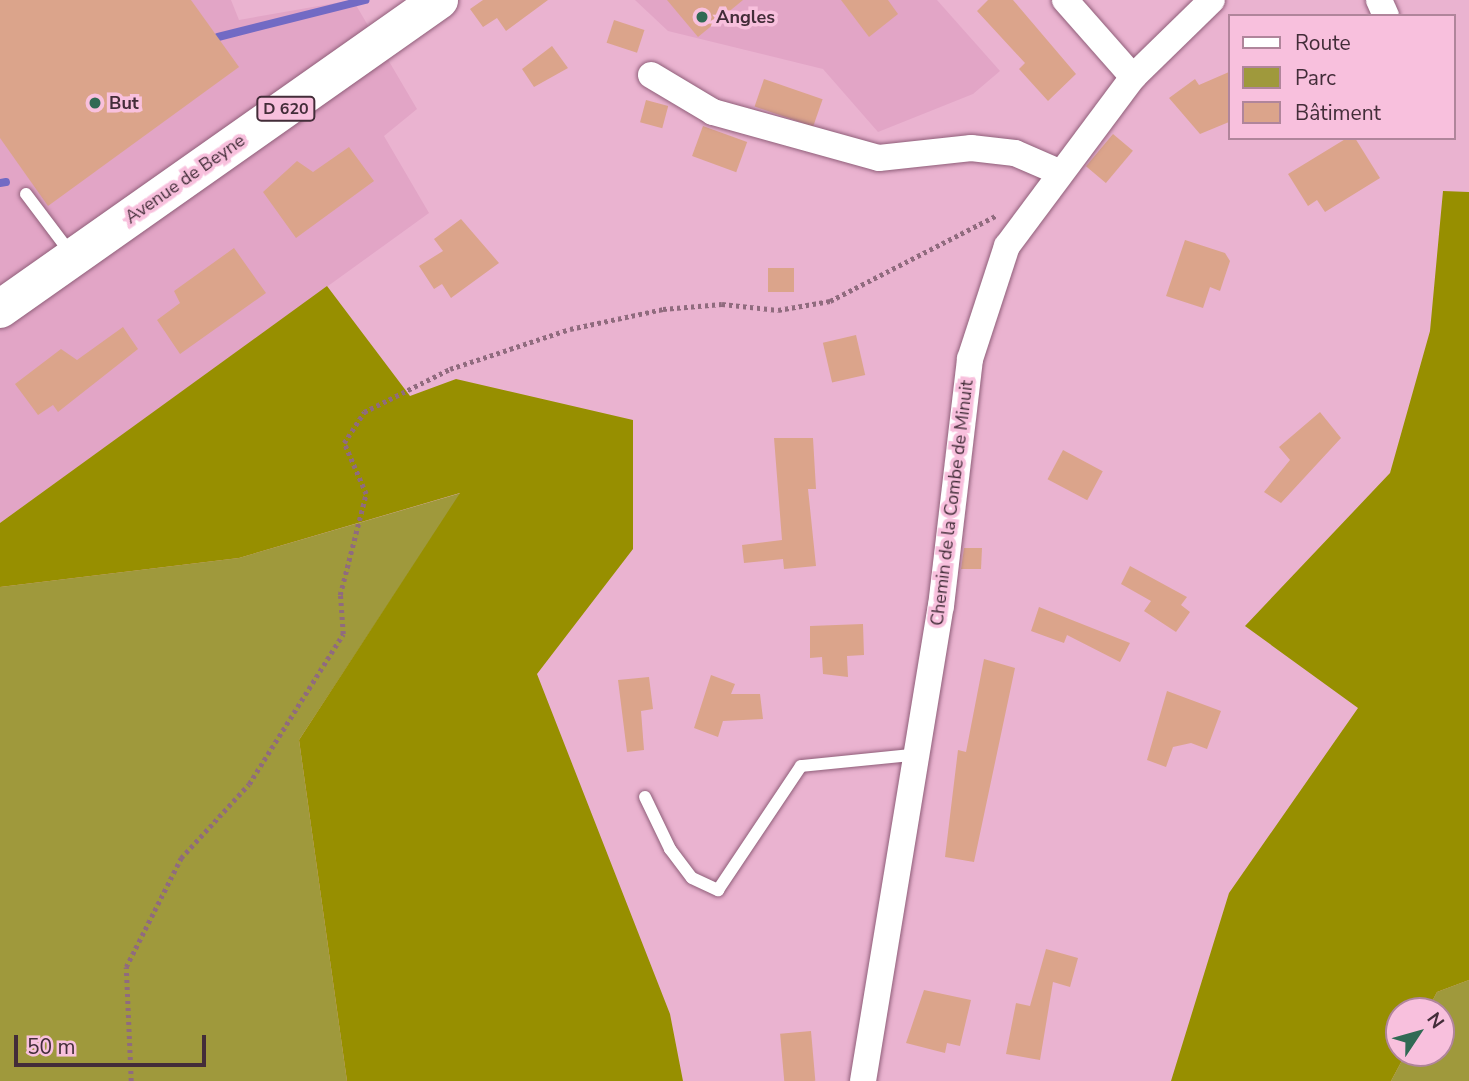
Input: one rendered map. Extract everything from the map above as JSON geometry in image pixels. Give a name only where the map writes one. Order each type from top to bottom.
[{"type":"main road","name":"Avenue de Beyne","points":[[0,309],[439,0]]},
{"type":"street","points":[[1065,0],[1133,77]]},
{"type":"street","name":"Chemin de la Combe de Minuit","points":[[863,1081],[912,755],[942,606],[970,359],[1007,246],[1133,77],[1213,0]]},
{"type":"street","points":[[651,75],[713,112],[878,158],[971,148],[1015,153],[1061,173]]},
{"type":"lane","points":[[26,194],[75,258]]},
{"type":"lane","points":[[645,797],[670,849],[692,878],[719,890],[801,766],[912,755]]},
{"type":"path","points":[[131,1081],[126,967],[181,858],[249,784],[343,634],[340,595],[366,494],[344,443],[364,412],[450,369],[570,329],[663,309],[722,304],[778,310],[830,302],[995,216],[1038,203]]},
{"type":"shaded area","points":[[0,0],[231,0],[239,20],[353,0],[417,109],[384,136],[429,213],[0,523]]},
{"type":"shaded area","points":[[635,0],[937,0],[1000,71],[973,94],[878,132],[823,69],[668,31]]},
{"type":"shaded area","points":[[1443,191],[1469,192],[1469,980],[1437,992],[1434,997],[1385,997],[1385,1067],[1398,1067],[1391,1081],[1171,1081],[1229,893],[1358,708],[1245,626],[1390,473],[1430,331]]},
{"type":"shaded area","points":[[327,286],[410,396],[456,379],[633,420],[633,549],[537,674],[670,1014],[683,1081],[347,1081],[299,740],[460,493],[239,558],[0,587],[0,523]]},
{"type":"green space","points":[[461,493],[299,740],[347,1081],[0,1081],[0,587],[239,558]]},
{"type":"green space","points":[[1469,980],[1469,1081],[1391,1081],[1398,1067],[1455,1067],[1455,997],[1434,997],[1437,992]]},
{"type":"building","name":"But","points":[[0,0],[191,0],[239,67],[48,206],[0,138]]},
{"type":"building","points":[[483,0],[548,0],[506,31],[497,18],[483,27],[470,9]]},
{"type":"building","name":"Angles","points":[[667,0],[743,0],[698,37]]},
{"type":"building","points":[[841,0],[888,0],[898,14],[869,37]]},
{"type":"building","points":[[988,0],[1013,0],[1076,74],[1048,101],[1019,69],[1025,63],[977,11]]},
{"type":"building","points":[[614,20],[644,30],[637,53],[607,43]]},
{"type":"building","points":[[552,46],[568,68],[534,87],[522,69]]},
{"type":"building","points":[[1228,72],[1228,122],[1200,134],[1169,98],[1195,79],[1199,85]]},
{"type":"building","points":[[764,79],[823,99],[813,127],[755,106]]},
{"type":"building","points":[[646,100],[668,106],[662,128],[640,122]]},
{"type":"building","points":[[703,126],[747,142],[736,172],[692,156]]},
{"type":"building","points":[[1113,134],[1133,151],[1106,183],[1086,166]]},
{"type":"building","points":[[1344,140],[1356,140],[1380,178],[1325,212],[1317,200],[1308,206],[1288,174]]},
{"type":"building","points":[[349,147],[374,181],[296,238],[263,192],[297,161],[313,172]]},
{"type":"building","points":[[461,219],[499,263],[451,298],[442,284],[434,289],[419,266],[443,251],[434,239]]},
{"type":"building","points":[[1185,240],[1225,253],[1230,261],[1220,291],[1210,287],[1203,308],[1166,296]]},
{"type":"building","points":[[234,248],[266,293],[180,354],[157,320],[180,303],[174,291]]},
{"type":"building","points":[[768,268],[794,268],[794,292],[768,292]]},
{"type":"building","points":[[123,327],[138,349],[58,412],[53,405],[38,415],[15,384],[61,349],[77,360]]},
{"type":"building","points":[[856,335],[865,375],[832,383],[823,343]]},
{"type":"building","points":[[1320,412],[1341,438],[1281,503],[1264,492],[1290,460],[1279,447]]},
{"type":"building","points":[[774,438],[813,438],[816,489],[808,489],[816,566],[784,569],[783,559],[744,563],[742,545],[782,540]]},
{"type":"building","points":[[1063,450],[1103,471],[1087,500],[1048,479]]},
{"type":"building","points":[[964,548],[982,548],[981,569],[961,569]]},
{"type":"building","points":[[1130,566],[1187,597],[1181,605],[1190,612],[1176,632],[1144,611],[1151,601],[1121,584]]},
{"type":"building","points":[[1039,607],[1130,643],[1120,662],[1067,635],[1064,643],[1031,631]]},
{"type":"building","points":[[863,624],[864,655],[847,656],[848,677],[823,674],[822,657],[810,658],[810,626]]},
{"type":"building","points":[[984,659],[1015,668],[974,862],[945,857],[958,750],[966,752]]},
{"type":"building","points":[[711,675],[735,684],[731,694],[760,694],[763,719],[723,721],[718,737],[694,728]]},
{"type":"building","points":[[649,677],[653,709],[641,711],[644,750],[627,752],[618,680]]},
{"type":"building","points":[[1167,691],[1221,711],[1207,749],[1191,743],[1173,747],[1166,767],[1147,760]]},
{"type":"building","points":[[1046,949],[1078,958],[1070,987],[1053,982],[1040,1060],[1006,1054],[1016,1003],[1030,1006]]},
{"type":"building","points":[[924,990],[971,1000],[960,1046],[947,1043],[945,1053],[906,1043]]},
{"type":"building","points":[[811,1031],[815,1081],[784,1081],[780,1034]]},
{"type":"waterway","points":[[218,37],[365,0]]},
{"type":"waterway","points":[[0,183],[6,182]]},
{"type":"place","name":"Angles","points":[[702,17]]},
{"type":"place","name":"But","points":[[95,103]]}]
